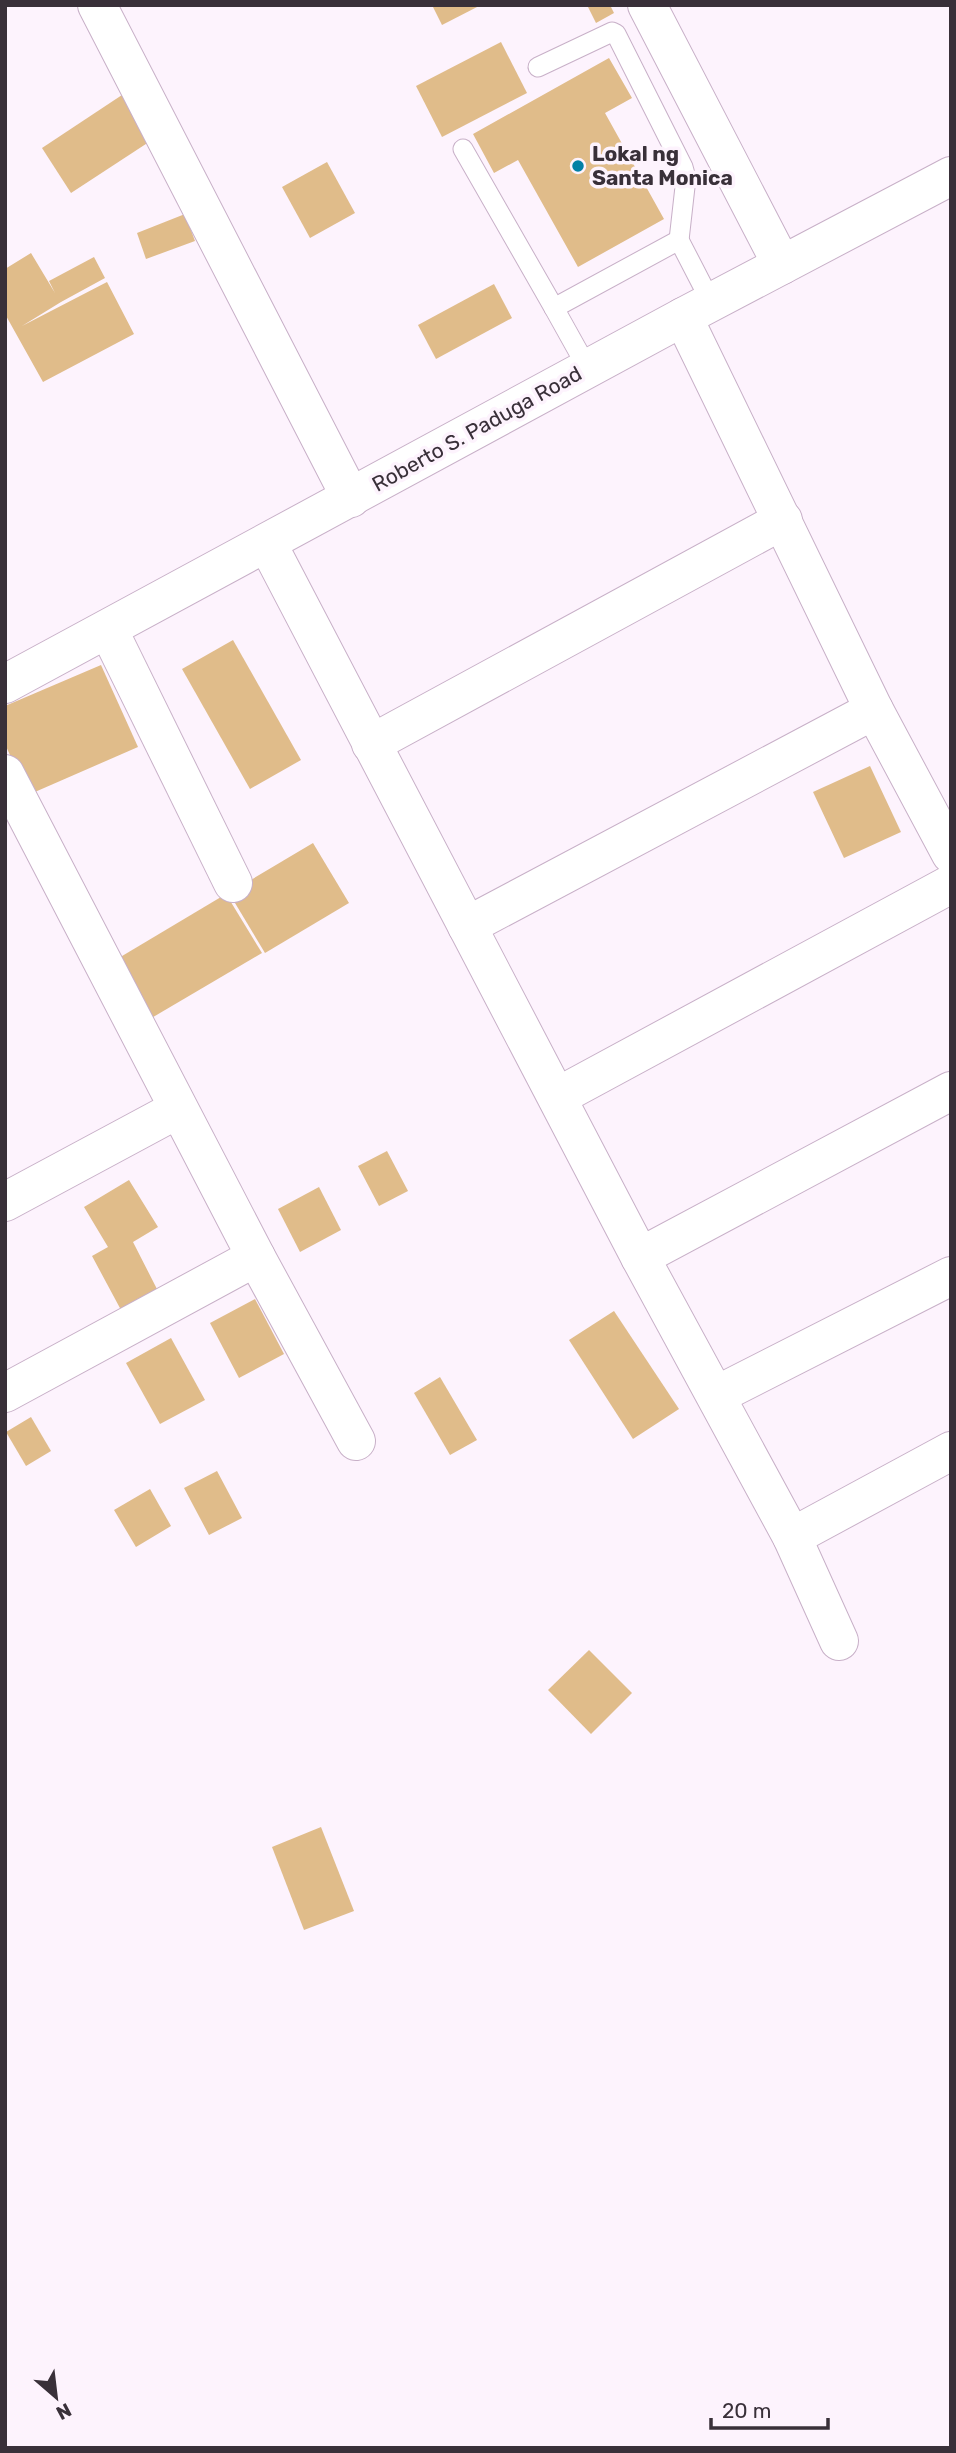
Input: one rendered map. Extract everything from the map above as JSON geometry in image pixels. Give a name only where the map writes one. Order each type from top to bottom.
[{"type":"street","points":[[97,5],[351,498]]},
{"type":"street","points":[[647,5],[782,265]]},
{"type":"street","name":"Roberto S. Paduga Road","points":[[5,684],[697,309],[951,176]]},
{"type":"street","points":[[697,309],[783,520],[874,710],[951,854]]},
{"type":"street","points":[[371,744],[783,520]]},
{"type":"street","points":[[267,543],[640,1257],[792,1537],[839,1641]]},
{"type":"street","points":[[107,629],[233,883]]},
{"type":"street","points":[[467,926],[874,710]]},
{"type":"street","points":[[5,774],[178,1109],[356,1441]]},
{"type":"street","points":[[557,1097],[951,884]]},
{"type":"street","points":[[640,1257],[951,1091]]},
{"type":"street","points":[[5,1202],[178,1109]]},
{"type":"street","points":[[5,1393],[256,1256]]},
{"type":"street","points":[[717,1395],[951,1276]]},
{"type":"street","points":[[792,1537],[951,1451]]},
{"type":"lane","points":[[538,67],[612,32],[616,34],[683,167],[686,178],[679,240],[697,309]]},
{"type":"lane","points":[[463,149],[588,369]]},
{"type":"lane","points":[[554,308],[679,240]]},
{"type":"building","points":[[432,5],[481,5],[442,25]]},
{"type":"building","points":[[587,5],[610,5],[614,13],[596,23]]},
{"type":"building","points":[[501,42],[527,93],[442,137],[416,86]]},
{"type":"building","name":"Lokal ng Santa Monica","points":[[609,58],[632,98],[605,113],[664,219],[578,267],[518,160],[494,173],[473,134]]},
{"type":"building","points":[[122,95],[152,140],[71,193],[42,148]]},
{"type":"building","points":[[327,162],[355,213],[310,238],[282,187]]},
{"type":"building","points":[[185,214],[195,241],[146,259],[137,233]]},
{"type":"building","points":[[31,253],[55,293],[49,281],[94,257],[105,278],[22,326],[107,282],[134,334],[43,382],[5,314],[5,269]]},
{"type":"building","points":[[494,284],[512,318],[436,359],[418,325]]},
{"type":"building","points":[[233,640],[301,760],[250,789],[182,669]]},
{"type":"building","points":[[101,665],[138,747],[28,795],[5,744],[5,706]]},
{"type":"building","points":[[870,766],[901,832],[844,858],[813,792]]},
{"type":"building","points":[[313,843],[349,903],[265,953],[229,893]]},
{"type":"building","points":[[226,894],[262,953],[143,1023],[107,965]]},
{"type":"building","points":[[387,1151],[408,1191],[379,1206],[358,1166]]},
{"type":"building","points":[[129,1180],[158,1227],[133,1242],[158,1291],[121,1310],[92,1256],[108,1247],[84,1207]]},
{"type":"building","points":[[319,1187],[341,1230],[300,1252],[278,1209]]},
{"type":"building","points":[[255,1299],[284,1354],[239,1378],[210,1323]]},
{"type":"building","points":[[614,1311],[679,1409],[633,1439],[569,1340]]},
{"type":"building","points":[[171,1338],[205,1400],[160,1424],[126,1363]]},
{"type":"building","points":[[440,1377],[477,1440],[450,1455],[414,1393]]},
{"type":"building","points":[[31,1417],[51,1451],[26,1466],[6,1432]]},
{"type":"building","points":[[217,1471],[242,1518],[209,1535],[184,1488]]},
{"type":"building","points":[[150,1489],[171,1526],[136,1547],[114,1510]]},
{"type":"building","points":[[589,1650],[632,1693],[591,1734],[548,1690]]},
{"type":"building","points":[[321,1827],[354,1911],[304,1930],[272,1847]]},
{"type":"place","name":"Lokal ng Santa Monica","points":[[578,166]]}]
